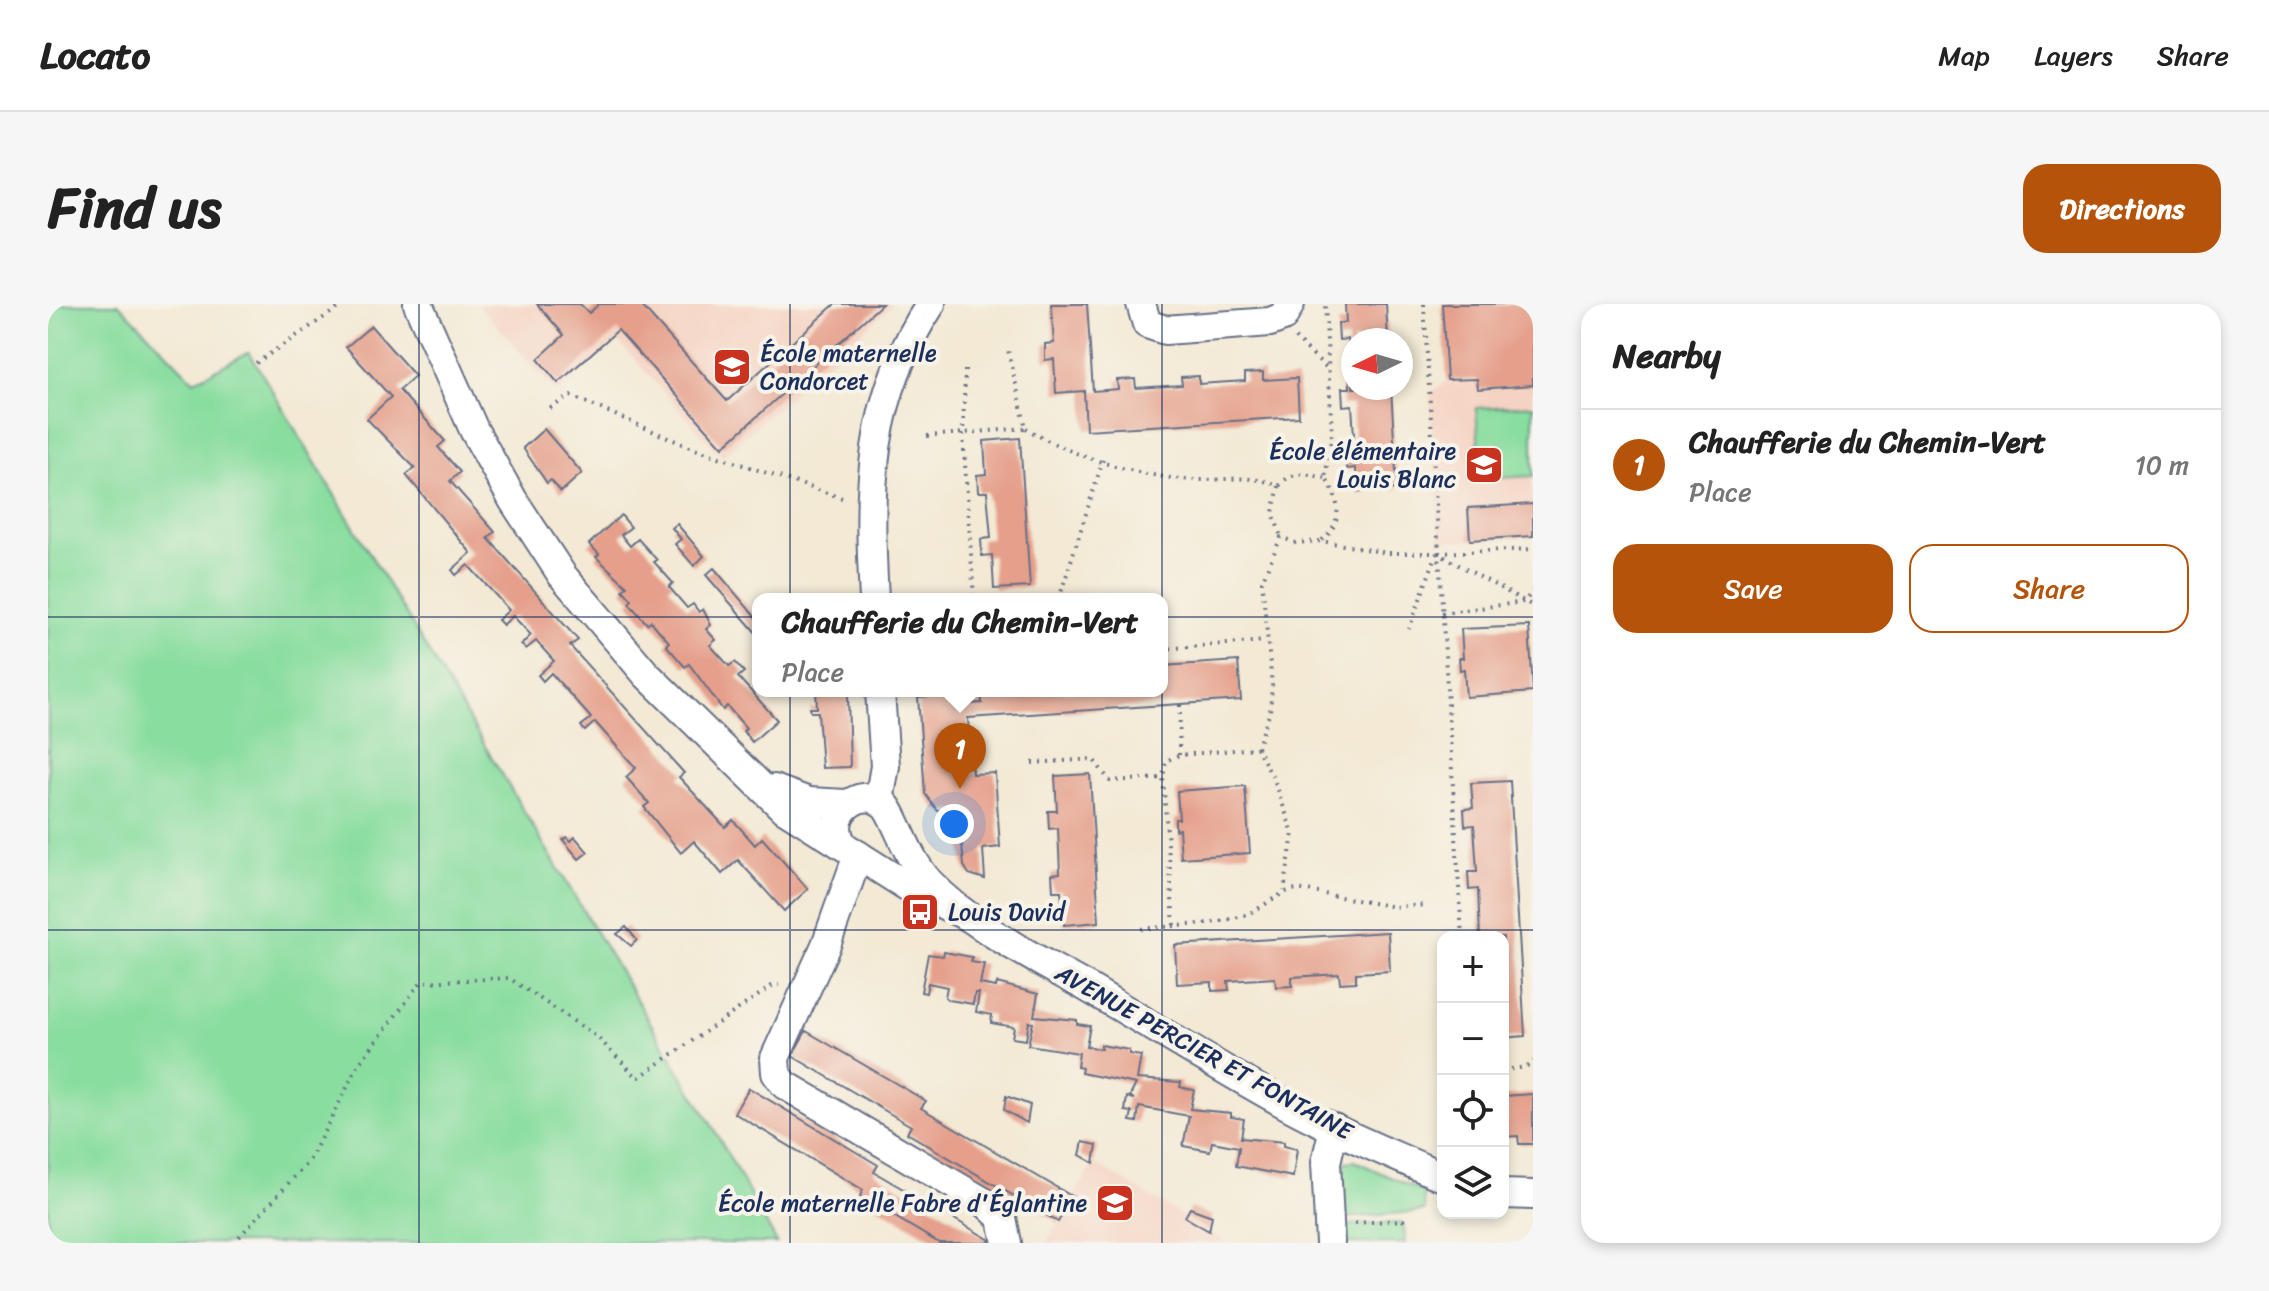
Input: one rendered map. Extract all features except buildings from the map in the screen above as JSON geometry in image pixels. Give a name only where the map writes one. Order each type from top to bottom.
[{"type":"street","name":"AVENUE PERCIER ET FONTAINE","points":[[418,304],[489,459],[562,575],[662,692],[782,807],[913,890],[971,918],[1224,1069],[1334,1128],[1437,1174]]},
{"type":"street","points":[[874,593],[869,507],[872,458],[884,404],[905,348],[931,304]]},
{"type":"street","points":[[1141,304],[1147,324],[1159,329],[1284,312]]},
{"type":"street","points":[[879,801],[885,766],[880,697]]},
{"type":"street","name":"AVENUE PERCIER ET FONTAINE","points":[[751,776],[799,800],[846,804],[862,797],[879,801],[889,811],[894,825],[928,881],[971,918]]},
{"type":"street","points":[[846,804],[836,823],[854,851]]},
{"type":"street","points":[[854,851],[884,849],[892,838],[894,825]]},
{"type":"street","points":[[854,851],[809,983],[775,1058],[780,1080],[987,1204],[1002,1218],[1007,1243]]},
{"type":"street","points":[[1329,1234],[1327,1150],[1334,1128]]},
{"type":"street","points":[[1509,1194],[1533,1195]]},
{"type":"path","points":[[256,363],[344,304]]},
{"type":"path","points":[[1325,304],[1332,434],[1325,478]]},
{"type":"path","points":[[1424,304],[1462,931]]},
{"type":"path","points":[[1284,312],[1328,369]]},
{"type":"path","points":[[1008,350],[1026,428]]},
{"type":"path","points":[[965,370],[963,434],[974,593]]},
{"type":"path","points":[[550,408],[571,396],[692,448],[869,507]]},
{"type":"path","points":[[927,436],[1026,428],[1053,446],[1169,478],[1262,479],[1279,486]]},
{"type":"path","points":[[1061,593],[1103,460]]},
{"type":"path","points":[[1284,891],[1293,834],[1275,782],[1257,748],[1270,712],[1272,685],[1265,641],[1262,581],[1281,537],[1273,512],[1279,486],[1285,479],[1300,473],[1325,478],[1335,491],[1339,507],[1336,522],[1321,541]]},
{"type":"path","points":[[1281,537],[1296,543],[1321,541],[1387,553],[1533,549]]},
{"type":"path","points":[[1437,553],[1533,606]]},
{"type":"path","points":[[1409,629],[1437,553]]},
{"type":"path","points":[[1441,614],[1524,602],[1533,591]]},
{"type":"path","points":[[1168,649],[1265,641]]},
{"type":"path","points":[[1179,755],[1180,704]]},
{"type":"path","points":[[1174,925],[1163,778],[1166,761],[1179,755],[1257,748]]},
{"type":"path","points":[[1032,763],[1093,759],[1110,781],[1163,778]]},
{"type":"path","points":[[1141,929],[1239,917],[1261,910],[1284,891],[1313,890],[1355,902],[1394,907],[1427,905]]},
{"type":"path","points":[[244,1243],[239,1237],[309,1161],[359,1064],[421,982],[509,978],[596,1036],[638,1078],[772,986],[809,983]]},
{"type":"path","points":[[1509,1069],[1526,1067],[1533,1061]]},
{"type":"path","points":[[1329,1234],[1403,1220],[1406,1225]]},
{"type":"shaded area","name":"École maternelle Condorcet","points":[[478,304],[893,304],[722,457],[617,340],[557,394]]},
{"type":"shaded area","name":"École élémentaire Louis Blanc","points":[[1477,379],[1479,389],[1533,385],[1533,536],[1439,542],[1430,394],[1447,380]]},
{"type":"shaded area","name":"École maternelle Fabre d'Églantine","points":[[1094,1163],[1228,1243],[1046,1243]]},
{"type":"green space","points":[[48,304],[119,304],[194,381],[249,352],[711,1124],[777,1243],[48,1243]]},
{"type":"green space","points":[[1533,405],[1533,476],[1481,479],[1476,408]]},
{"type":"green space","points":[[1355,1161],[1423,1192],[1425,1211],[1345,1218],[1342,1169],[1346,1162]]},
{"type":"green space","points":[[1400,1223],[1404,1227],[1405,1243],[1344,1243],[1344,1233],[1349,1225]]},
{"type":"place","name":"École maternelle Condorcet","points":[[732,367]]},
{"type":"place","name":"École élémentaire Louis Blanc","points":[[1484,465]]},
{"type":"place","name":"Chaufferie du Chemin-Vert","points":[[960,789]]},
{"type":"place","name":"Louis David","points":[[920,912]]},
{"type":"place","name":"École maternelle Fabre d'Églantine","points":[[1115,1203]]}]
